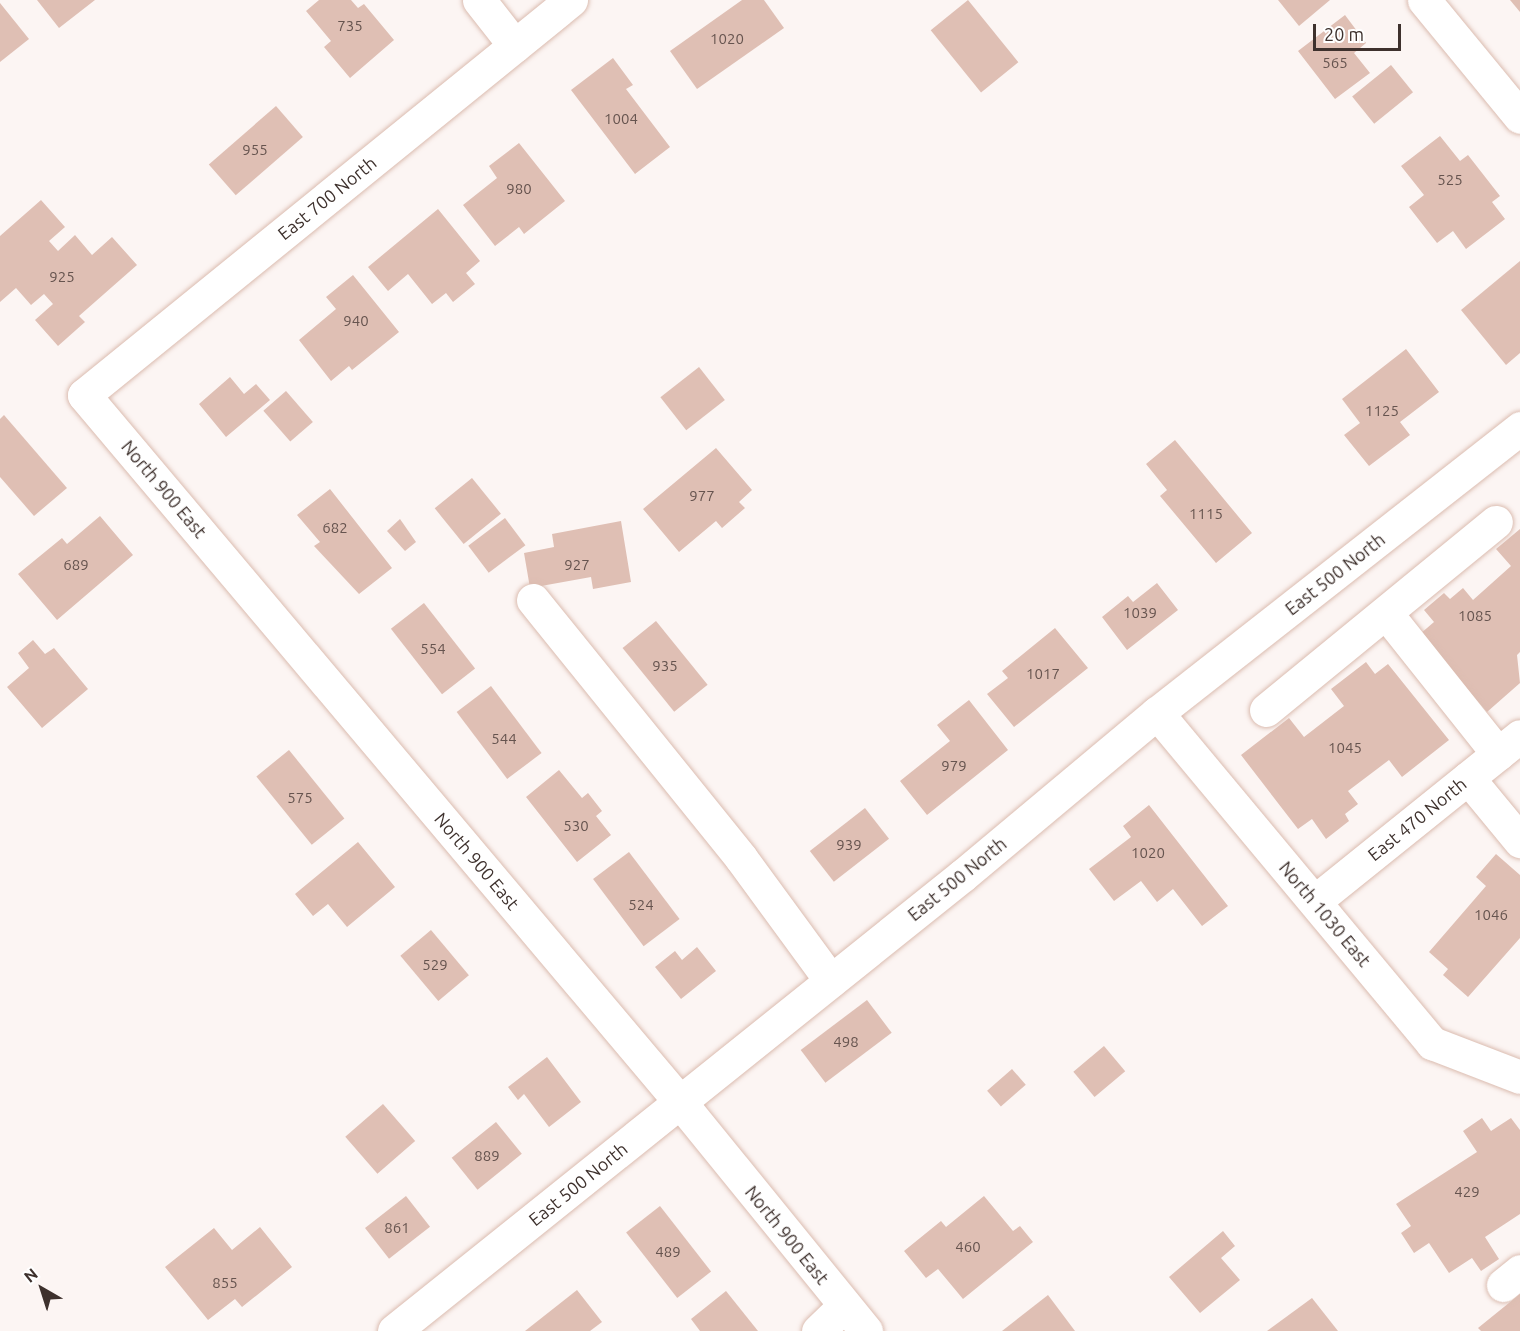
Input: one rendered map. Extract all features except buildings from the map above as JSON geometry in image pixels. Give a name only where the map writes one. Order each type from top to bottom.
[{"type":"street","points":[[478,0],[515,46]]},
{"type":"street","name":"East 700 North","points":[[84,395],[571,0]]},
{"type":"street","points":[[1424,0],[1520,117]]},
{"type":"street","name":"North 900 East","points":[[84,395],[680,1102],[866,1331]]},
{"type":"street","name":"East 500 North","points":[[394,1331],[831,981],[1157,713],[1520,428]]},
{"type":"street","points":[[1266,710],[1496,522]]},
{"type":"street","points":[[533,600],[741,858],[831,981]]},
{"type":"street","points":[[1386,612],[1509,745]]},
{"type":"street","name":"North 1030 East","points":[[1157,713],[1432,1043],[1520,1077]]},
{"type":"street","name":"East 470 North","points":[[1315,901],[1509,745]]},
{"type":"street","points":[[1467,778],[1520,841]]},
{"type":"street","points":[[818,1331],[845,1305]]}]
